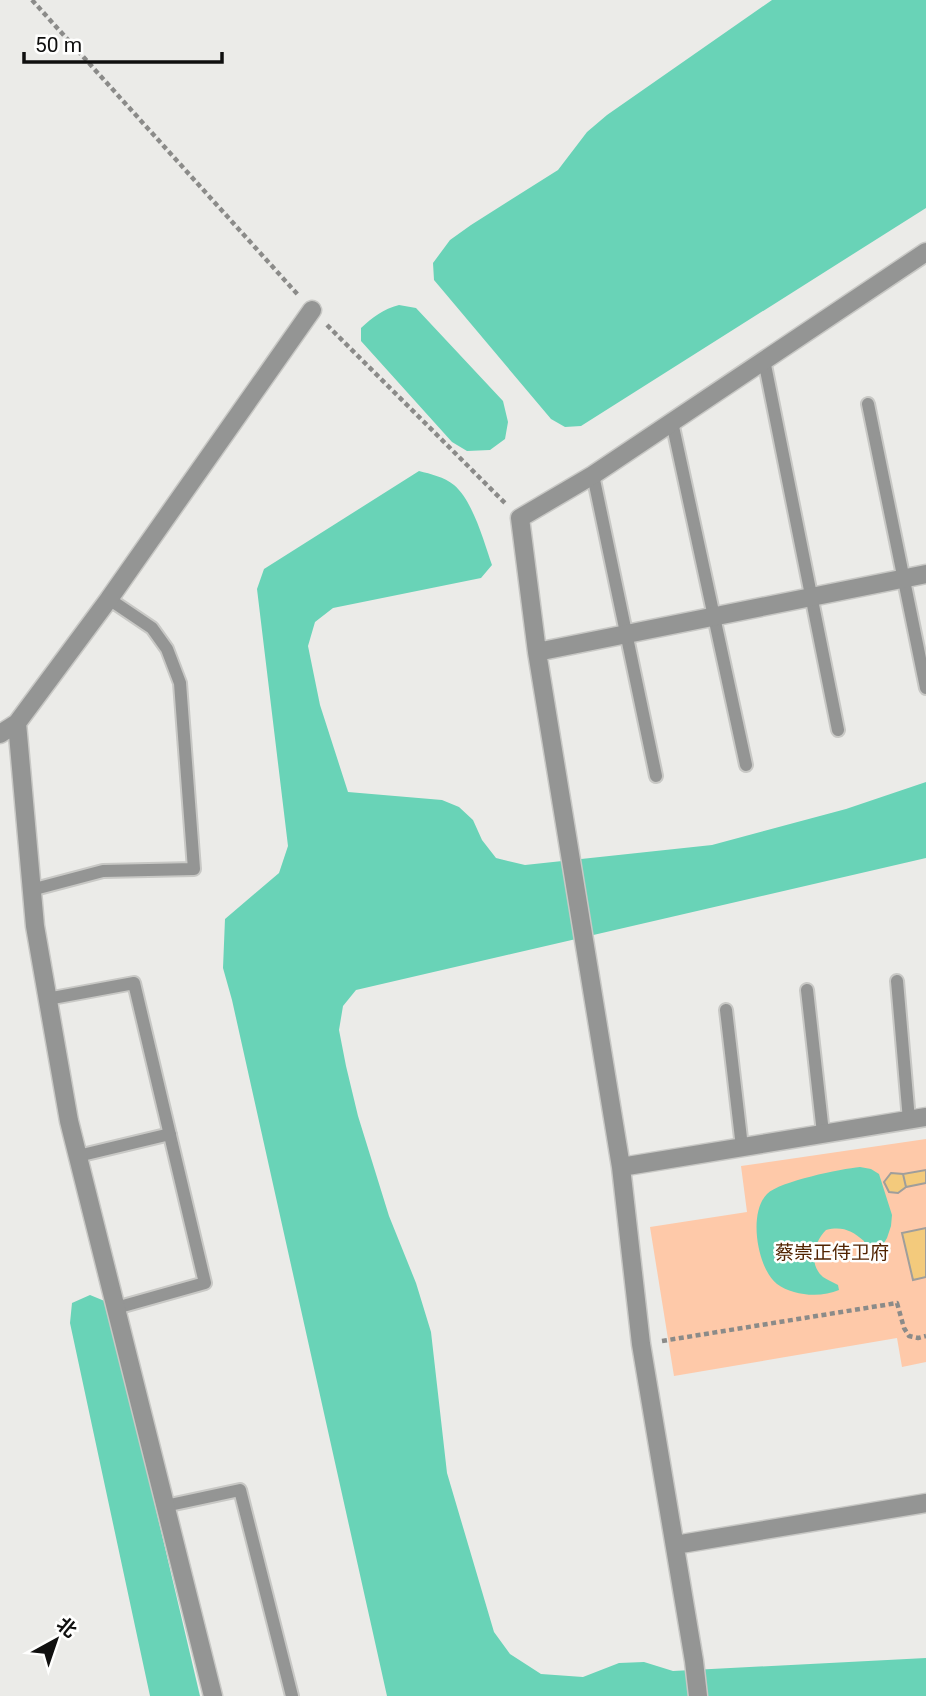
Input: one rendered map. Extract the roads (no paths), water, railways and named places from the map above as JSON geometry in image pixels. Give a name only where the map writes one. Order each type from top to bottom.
[{"type":"street","points":[[698,1696],[641,1345],[621,1167],[537,652],[520,518],[593,475],[924,257]]},
{"type":"street","points":[[0,734],[17,723],[109,599],[312,310]]},
{"type":"street","points":[[537,652],[926,574]]},
{"type":"street","points":[[17,723],[34,926],[69,1121],[213,1696]]},
{"type":"street","points":[[621,1167],[918,1118]]},
{"type":"street","points":[[675,1545],[926,1503]]},
{"type":"lane","points":[[764,360],[838,730]]},
{"type":"lane","points":[[868,404],[926,688]]},
{"type":"lane","points":[[672,422],[746,765]]},
{"type":"lane","points":[[593,475],[656,776]]},
{"type":"lane","points":[[31,890],[103,871],[194,869],[180,683],[167,649],[152,628],[109,599]]},
{"type":"lane","points":[[897,981],[918,1118]]},
{"type":"lane","points":[[47,999],[134,983],[205,1283],[116,1308]]},
{"type":"lane","points":[[807,990],[824,1133]]},
{"type":"lane","points":[[726,1010],[742,1147]]},
{"type":"lane","points":[[78,1156],[170,1134]]},
{"type":"lane","points":[[165,1506],[240,1490],[292,1696]]},
{"type":"park label","name":"蔡崇正侍卫府","points":[[832,1252]]}]
